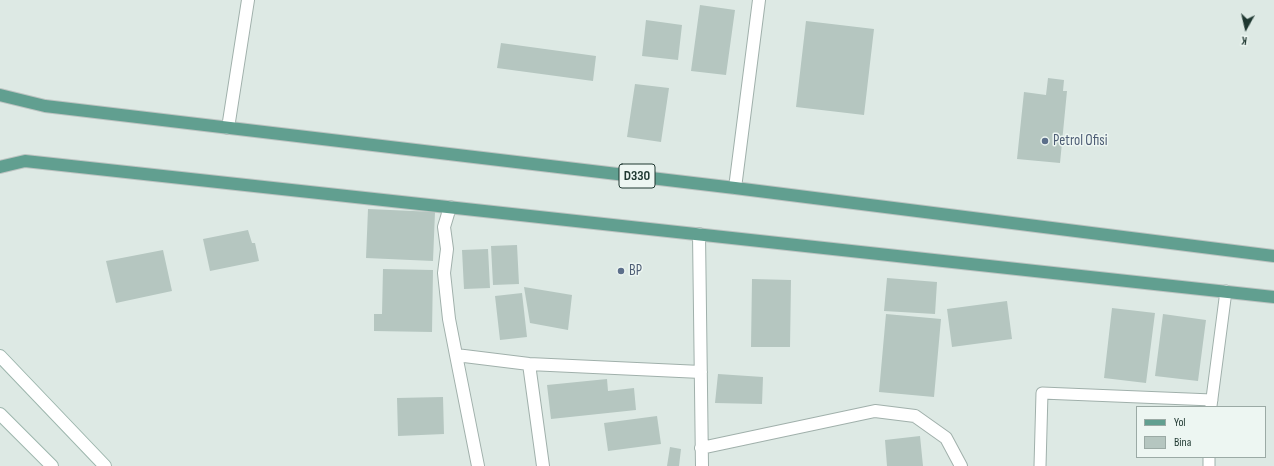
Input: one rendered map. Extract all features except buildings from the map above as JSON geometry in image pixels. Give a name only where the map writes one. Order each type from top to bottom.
[{"type":"main road","name":"D330","points":[[0,95],[45,106],[735,188],[1274,256]]},
{"type":"main road","points":[[0,167],[25,161],[1274,296]]},
{"type":"main road","points":[[0,173],[25,161]]},
{"type":"street","points":[[228,128],[248,0]]},
{"type":"street","points":[[735,188],[759,0]]},
{"type":"street","points":[[450,207],[444,227],[447,249],[444,273],[449,319],[478,466]]},
{"type":"street","points":[[699,234],[702,466]]},
{"type":"street","points":[[456,355],[529,364],[700,372]]},
{"type":"street","points":[[0,356],[105,466]]},
{"type":"street","points":[[529,364],[542,466]]},
{"type":"street","points":[[701,448],[876,411],[915,416],[946,438],[961,466]]},
{"type":"street","points":[[0,414],[52,466]]},
{"type":"lane","points":[[1040,466],[1042,393],[1211,403],[1226,291]]},
{"type":"place","name":"Petrol Ofisi","points":[[1045,141]]},
{"type":"place","name":"BP","points":[[621,271]]}]
